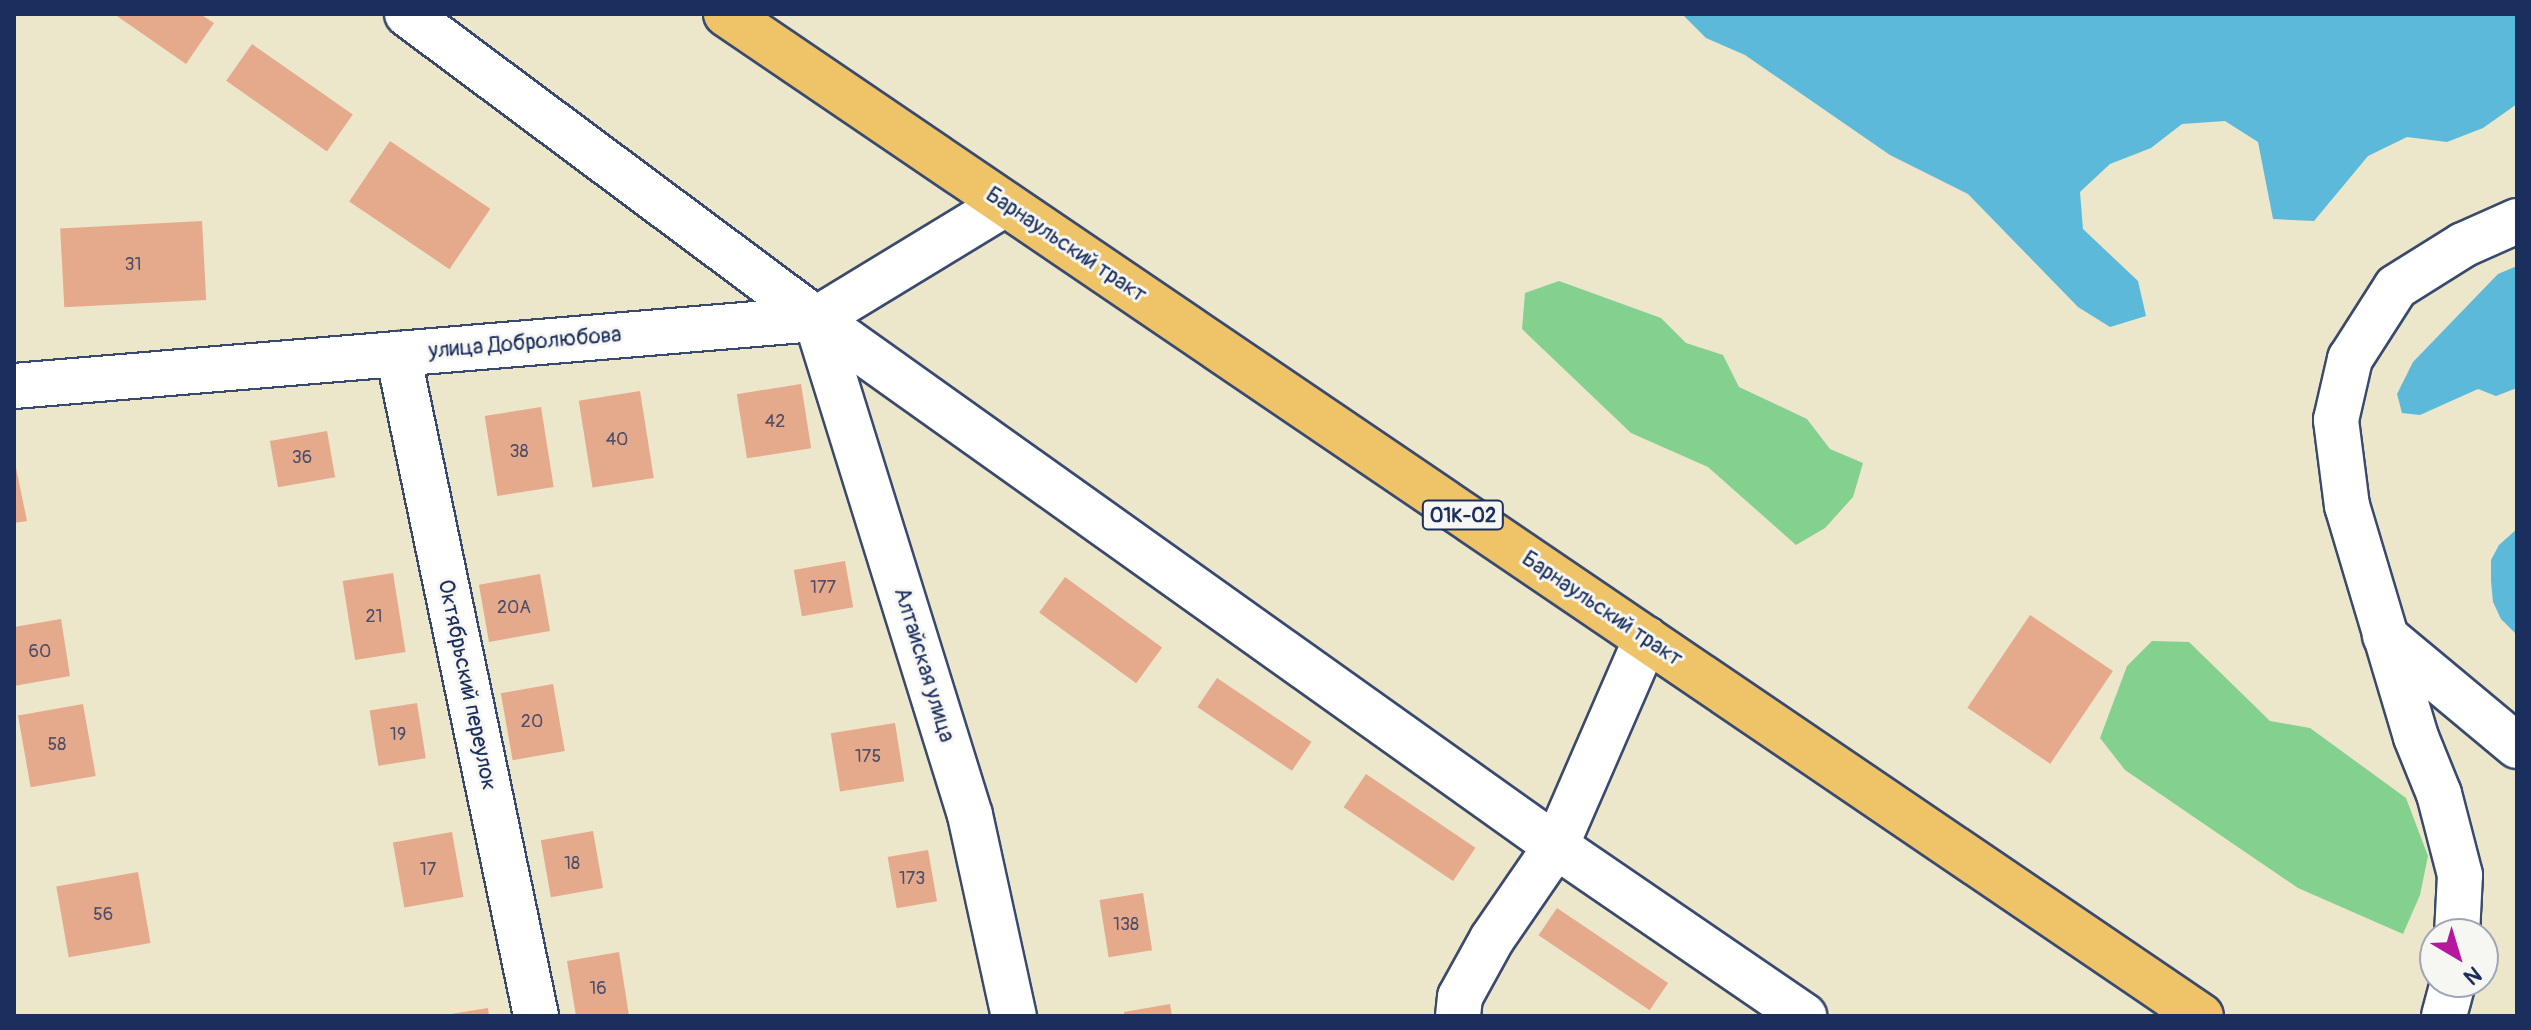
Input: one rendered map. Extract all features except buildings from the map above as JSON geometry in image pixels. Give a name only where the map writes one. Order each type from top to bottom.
[{"type":"main road","name":"Барнаульский тракт","points":[[726,14],[2201,1016]]},
{"type":"street","points":[[407,14],[816,319],[1556,846],[1804,1016]]},
{"type":"street","name":"улица Добролюбова","points":[[14,386],[816,319],[1005,204]]},
{"type":"street","points":[[2458,918],[2460,875],[2439,794],[2416,737],[2347,506],[2336,420],[2350,359],[2396,287],[2463,245],[2517,221]]},
{"type":"street","name":"Алтайская улица","points":[[816,319],[970,815],[1014,1016]]},
{"type":"street","name":"Октябрьский переулок","points":[[398,354],[536,1016]]},
{"type":"street","points":[[2385,636],[2517,746]]},
{"type":"street","points":[[1458,1016],[1460,997],[1492,939],[1556,846],[1646,639]]},
{"type":"green space","points":[[1559,281],[1661,318],[1686,343],[1723,355],[1739,387],[1807,419],[1830,449],[1863,463],[1853,497],[1825,528],[1796,545],[1708,467],[1631,433],[1522,329],[1525,293]]},
{"type":"green space","points":[[2152,641],[2189,642],[2270,721],[2310,728],[2406,798],[2428,856],[2420,895],[2403,934],[2298,888],[2125,770],[2100,738],[2127,666]]},
{"type":"water","points":[[1682,14],[2517,14],[2517,104],[2483,128],[2447,142],[2407,137],[2368,156],[2314,221],[2273,219],[2258,142],[2225,121],[2182,124],[2151,148],[2110,164],[2080,192],[2083,229],[2138,281],[2146,316],[2110,327],[2078,307],[1968,194],[1890,155],[1745,55],[1706,38]]},
{"type":"water","points":[[2517,266],[2517,388],[2496,396],[2478,389],[2420,415],[2402,413],[2397,394],[2413,362],[2498,274]]},
{"type":"water","points":[[2517,529],[2517,635],[2501,619],[2493,602],[2491,560],[2499,545]]}]
